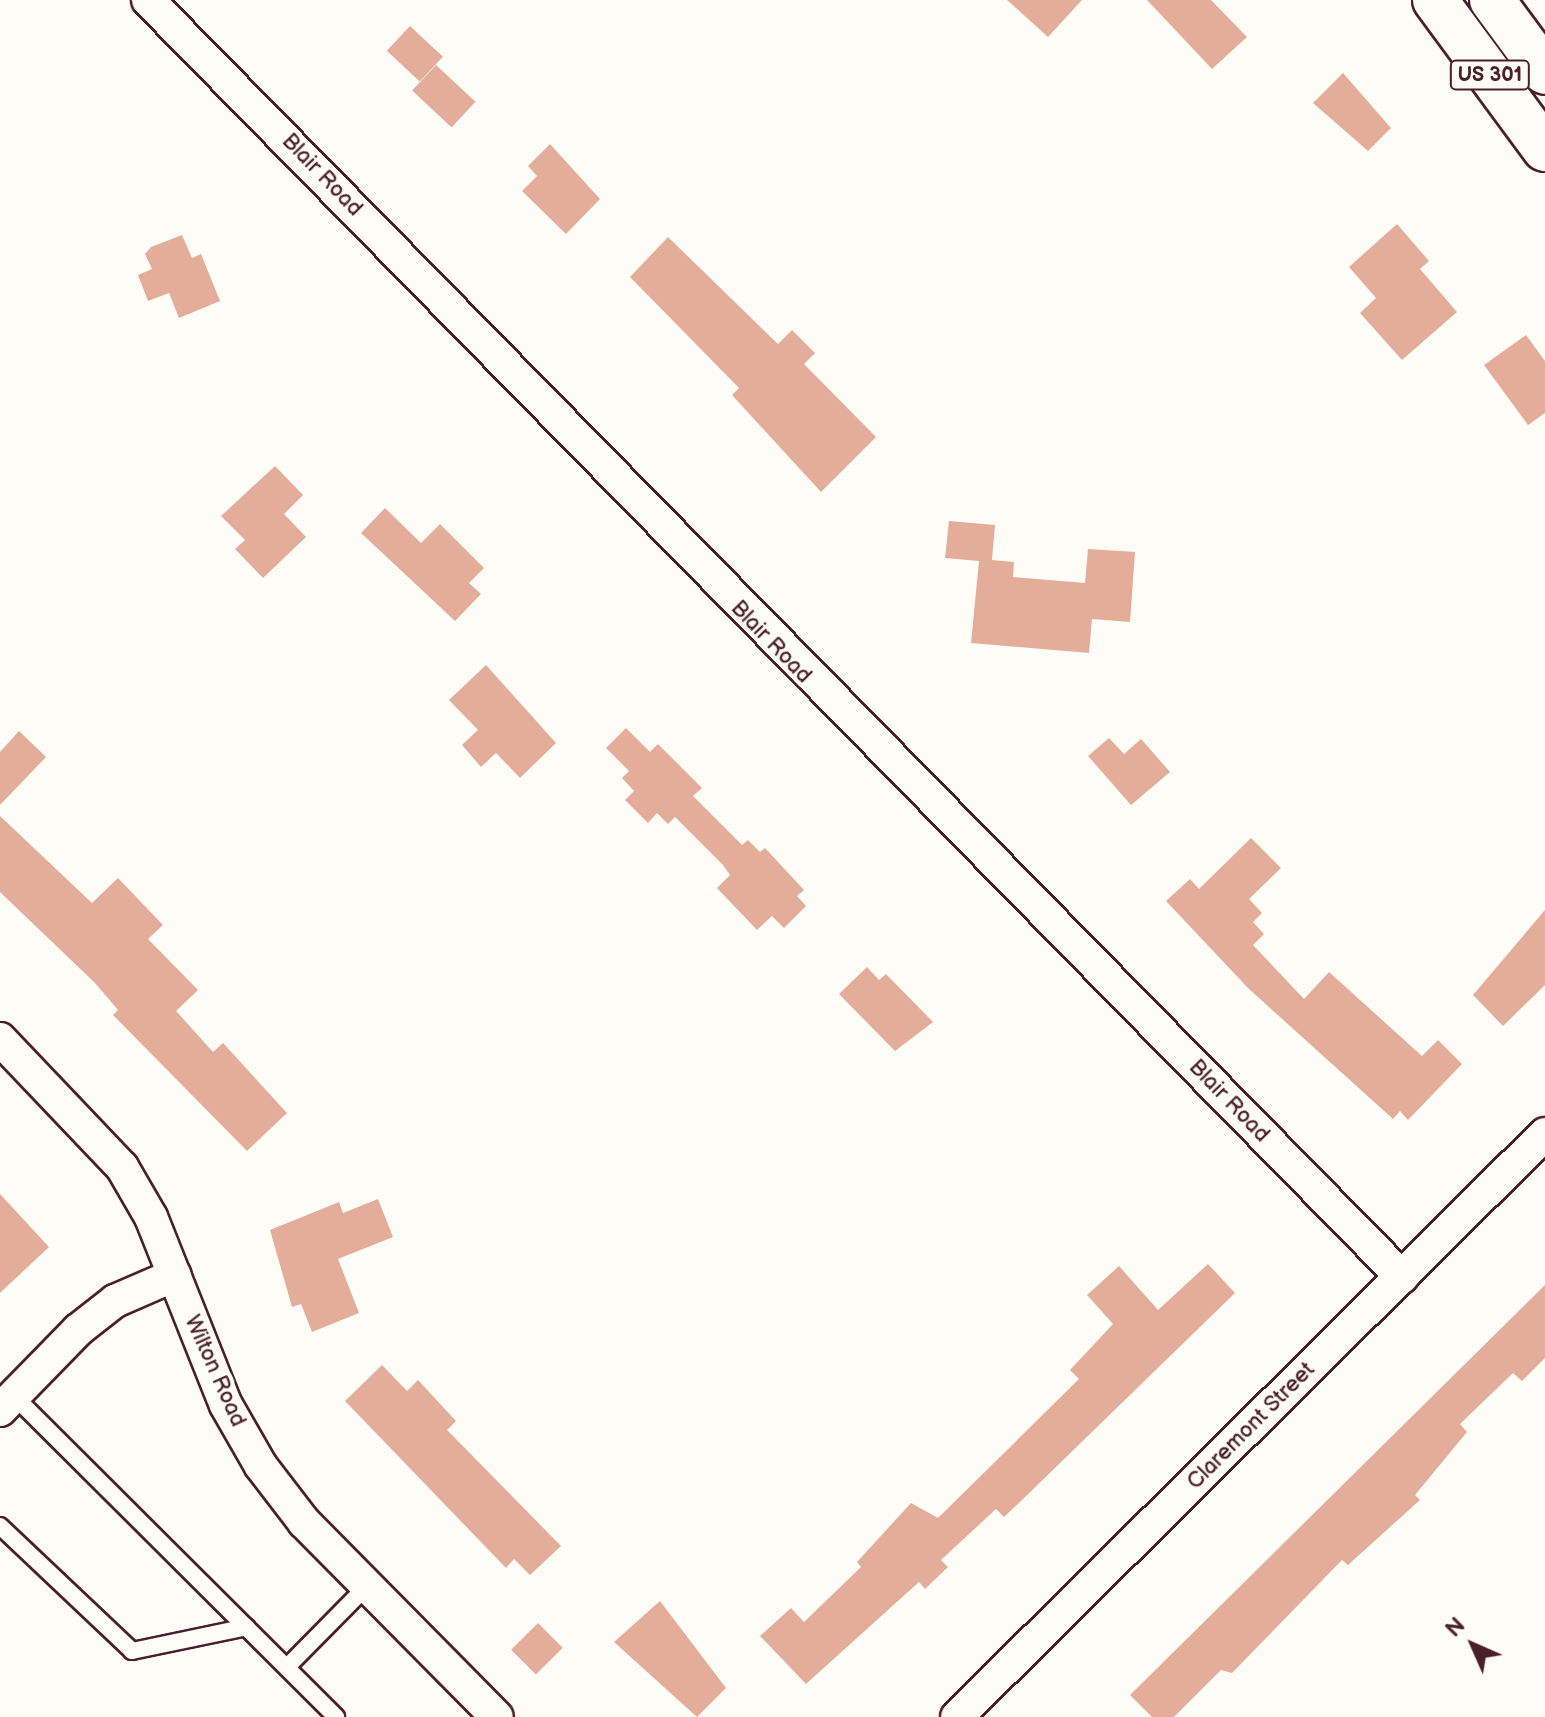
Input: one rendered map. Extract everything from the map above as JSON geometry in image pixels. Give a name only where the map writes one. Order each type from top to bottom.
[{"type":"main road","name":"US 301","points":[[1435,0],[1545,149]]},
{"type":"main road","name":"US 301","points":[[1492,0],[1545,72]]},
{"type":"street","name":"Blair Road","points":[[148,0],[1402,1277]]},
{"type":"street","name":"Wilton Road","points":[[0,1039],[122,1167],[175,1275],[226,1405],[261,1466],[367,1586],[497,1717]]},
{"type":"street","name":"Claremont Street","points":[[957,1717],[1545,1134]]},
{"type":"street","points":[[7,1403],[115,1301],[175,1275]]},
{"type":"lane","points":[[7,1403],[247,1627],[336,1717]]},
{"type":"lane","points":[[0,1526],[132,1651],[247,1627]]},
{"type":"lane","points":[[287,1667],[367,1586]]},
{"type":"building","points":[[1007,0],[1082,0],[1048,37]]},
{"type":"building","points":[[1147,0],[1211,0],[1247,37],[1212,69]]},
{"type":"building","points":[[410,26],[443,57],[420,82],[387,51]]},
{"type":"building","points":[[436,65],[475,102],[452,127],[412,91]]},
{"type":"building","points":[[1343,73],[1391,128],[1368,151],[1313,103]]},
{"type":"building","points":[[550,144],[600,199],[566,234],[522,191],[537,176],[528,166]]},
{"type":"building","points":[[1397,224],[1429,261],[1420,269],[1457,312],[1402,360],[1360,313],[1376,298],[1349,267]]},
{"type":"building","points":[[182,235],[192,258],[201,254],[220,301],[179,318],[169,293],[148,301],[138,275],[152,269],[145,254],[151,247]]},
{"type":"building","points":[[668,237],[778,344],[792,330],[815,353],[804,364],[876,437],[821,492],[732,395],[739,388],[630,277]]},
{"type":"building","points":[[1526,335],[1545,361],[1545,413],[1528,425],[1484,365]]},
{"type":"building","points":[[275,466],[303,495],[284,514],[306,537],[263,578],[235,549],[245,540],[221,516]]},
{"type":"building","points":[[385,508],[421,543],[440,524],[484,568],[469,583],[481,594],[455,621],[361,533]]},
{"type":"building","points":[[949,521],[995,525],[992,560],[1014,562],[1013,577],[1085,583],[1088,549],[1135,552],[1130,622],[1092,619],[1089,653],[971,643],[979,561],[945,558]]},
{"type":"building","points":[[486,665],[556,743],[520,778],[496,753],[481,767],[462,745],[478,730],[449,700]]},
{"type":"building","points":[[626,728],[650,752],[658,744],[702,788],[693,796],[742,845],[748,840],[760,852],[765,848],[804,890],[797,896],[806,906],[784,928],[772,916],[757,930],[717,888],[730,875],[723,865],[675,817],[668,824],[657,813],[648,823],[625,800],[634,791],[622,778],[629,771],[606,748]]},
{"type":"building","points":[[19,731],[46,757],[0,805],[0,752]]},
{"type":"building","points":[[1109,738],[1124,754],[1141,739],[1170,772],[1131,805],[1088,756]]},
{"type":"building","points":[[0,816],[92,903],[118,878],[163,925],[148,939],[198,990],[176,1011],[213,1052],[223,1043],[287,1113],[247,1151],[113,1015],[118,1010],[95,983],[0,892]]},
{"type":"building","points":[[1251,838],[1281,868],[1249,899],[1262,913],[1253,922],[1264,934],[1253,945],[1304,999],[1329,972],[1422,1056],[1438,1040],[1462,1064],[1408,1120],[1400,1111],[1393,1119],[1249,989],[1166,901],[1190,879],[1199,889]]},
{"type":"building","points":[[1545,910],[1545,985],[1503,1026],[1473,995]]},
{"type":"building","points":[[867,967],[879,980],[886,974],[933,1022],[895,1051],[839,994]]},
{"type":"building","points":[[0,1194],[49,1247],[0,1293]]},
{"type":"building","points":[[378,1199],[393,1237],[338,1259],[359,1313],[312,1332],[301,1304],[292,1307],[270,1230],[339,1202],[343,1213]]},
{"type":"building","points":[[1208,1264],[1235,1293],[1004,1517],[996,1509],[941,1560],[948,1567],[925,1589],[919,1582],[806,1684],[760,1636],[791,1608],[804,1622],[861,1567],[857,1562],[911,1503],[938,1518],[1079,1379],[1070,1370],[1113,1324],[1087,1295],[1119,1266],[1158,1310]]},
{"type":"building","points":[[1545,1285],[1545,1358],[1522,1381],[1513,1373],[1460,1424],[1467,1432],[1415,1495],[1420,1500],[1348,1565],[1342,1560],[1232,1673],[1221,1670],[1174,1717],[1152,1717],[1130,1695]]},
{"type":"building","points":[[382,1365],[407,1391],[418,1380],[456,1421],[447,1430],[561,1546],[530,1575],[514,1559],[506,1568],[345,1401]]},
{"type":"building","points":[[660,1601],[726,1688],[697,1717],[614,1642]]},
{"type":"building","points":[[538,1623],[563,1648],[536,1675],[511,1650]]}]
